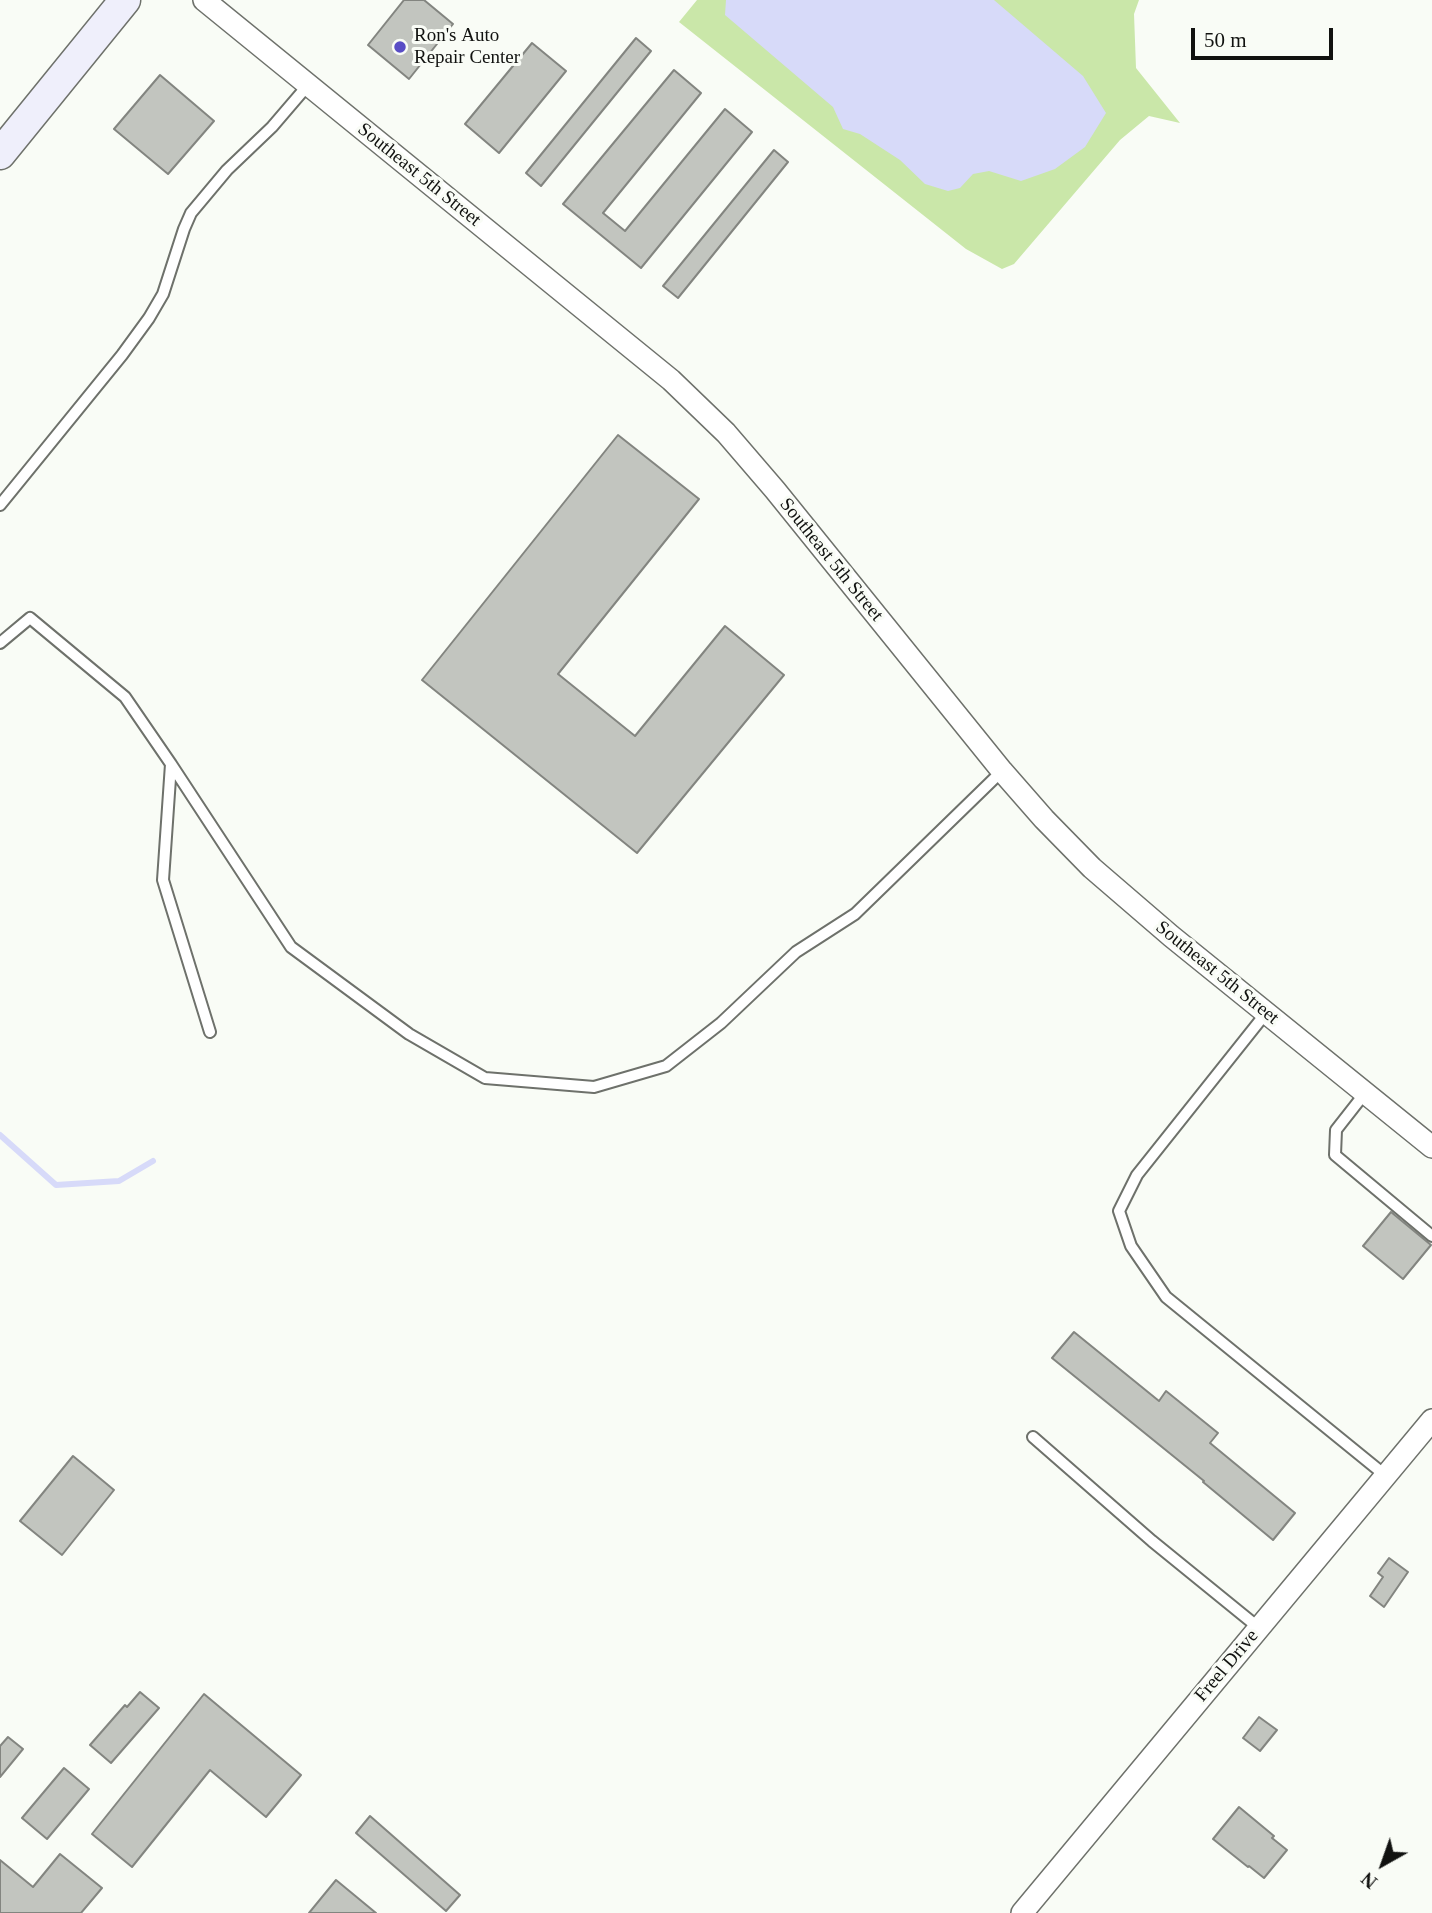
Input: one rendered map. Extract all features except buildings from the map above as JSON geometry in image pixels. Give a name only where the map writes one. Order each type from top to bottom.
[{"type":"main road","points":[[0,154],[125,0]]},
{"type":"street","name":"Southeast 5th Street","points":[[204,0],[671,380],[726,433],[1002,771],[1092,868],[1432,1147]]},
{"type":"street","name":"Freel Drive","points":[[1022,1913],[1432,1420]]},
{"type":"lane","points":[[0,505],[149,318],[163,294],[191,214],[227,170],[272,127],[308,85]]},
{"type":"lane","points":[[0,643],[30,618],[125,697],[291,947],[409,1034],[485,1079],[594,1087],[666,1066],[721,1023],[796,952],[855,914],[1002,771]]},
{"type":"lane","points":[[171,764],[163,880],[210,1032]]},
{"type":"lane","points":[[1266,1013],[1137,1175],[1119,1211],[1131,1246],[1166,1297],[1386,1475]]},
{"type":"lane","points":[[1365,1093],[1336,1130],[1335,1155],[1432,1236]]},
{"type":"lane","points":[[1033,1437],[1152,1541],[1259,1628]]},
{"type":"green space","points":[[697,0],[1139,0],[1134,14],[1136,68],[1180,123],[1149,116],[1120,140],[1014,264],[1002,269],[966,249],[679,22]]},
{"type":"water","points":[[726,0],[994,0],[1083,76],[1106,113],[1085,147],[1055,169],[1021,181],[989,171],[973,174],[960,188],[948,191],[925,184],[900,160],[860,134],[843,129],[833,107],[725,15]]},
{"type":"waterway","points":[[0,1135],[56,1185],[119,1181],[153,1161]]},
{"type":"place","name":"Ron's Auto Repair Center","points":[[400,47]]}]
